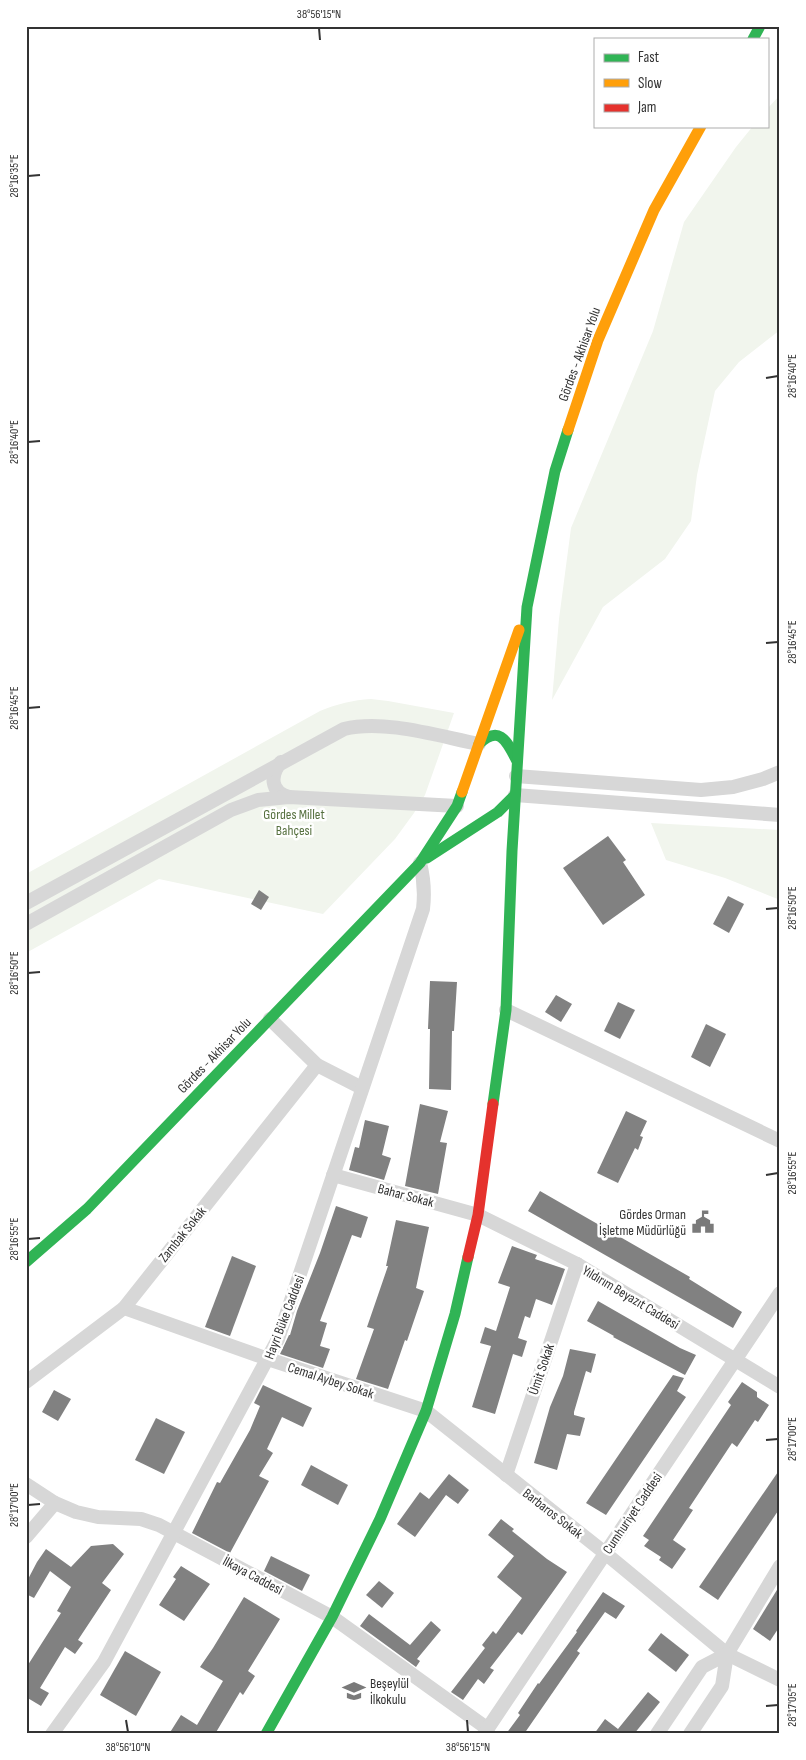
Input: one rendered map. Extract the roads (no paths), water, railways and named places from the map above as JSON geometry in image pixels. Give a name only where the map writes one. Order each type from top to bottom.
[{"type":"main road","points":[[754,38],[760,26]]},
{"type":"main road","name":"Gördes - Akhisar Yolu","points":[[512,851],[509,837],[500,825],[480,823],[471,825],[461,822],[456,812],[457,806],[527,607],[555,471],[598,340],[654,210],[701,128]]},
{"type":"main road","name":"Gördes - Akhisar Yolu","points":[[512,851],[527,607]]},
{"type":"main road","points":[[479,744],[488,735],[500,735],[517,761]]},
{"type":"main road","name":"Gördes - Akhisar Yolu","points":[[420,863],[498,812],[515,795]]},
{"type":"main road","name":"Gördes - Akhisar Yolu","points":[[26,1262],[87,1208],[420,863],[457,806]]},
{"type":"main road","points":[[266,1734],[332,1617],[380,1519],[426,1411],[455,1314],[478,1214],[506,1010],[512,851]]},
{"type":"street","points":[[26,903],[331,734],[358,725],[384,726],[479,744]]},
{"type":"street","points":[[282,761],[274,772],[273,783],[279,792],[289,797]]},
{"type":"street","points":[[516,776],[701,790],[734,787],[780,772]]},
{"type":"street","points":[[515,795],[780,815]]},
{"type":"street","points":[[26,924],[231,810],[258,800],[289,797],[457,806]]},
{"type":"street","name":"Hayri Büke Caddesi","points":[[52,1734],[104,1662],[268,1359],[286,1317],[423,909],[425,894],[420,863]]},
{"type":"street","points":[[506,1010],[780,1141]]},
{"type":"street","points":[[270,1018],[317,1066],[362,1088]]},
{"type":"street","name":"Zambak Sokak","points":[[26,1382],[124,1308],[317,1066]]},
{"type":"street","name":"Bahar Sokak","points":[[333,1175],[478,1214]]},
{"type":"street","name":"Yıldırım Beyazıt Caddesi","points":[[478,1214],[577,1264],[780,1387]]},
{"type":"street","name":"Ümit Sokak","points":[[506,1475],[577,1264]]},
{"type":"street","name":"Cumhuriyet Caddesi","points":[[486,1731],[780,1293]]},
{"type":"street","name":"Cemal Aybey Sokak","points":[[124,1308],[268,1359],[426,1411]]},
{"type":"street","name":"Barbaros Sokak","points":[[426,1411],[605,1553],[727,1654],[780,1680]]},
{"type":"street","name":"İlkaya Caddesi","points":[[26,1484],[55,1503],[76,1512],[98,1516],[141,1519],[159,1525],[332,1617],[486,1731]]},
{"type":"street","points":[[26,1537],[55,1503]]},
{"type":"street","points":[[690,1734],[722,1686],[727,1654],[780,1566]]},
{"type":"street","points":[[657,1734],[702,1667],[727,1654]]},
{"type":"place","name":"Gördes Orman İşletme Müdürlüğü","points":[[703,1222]]},
{"type":"place","name":"Beşeylül İlkokulu","points":[[354,1691]]},
{"type":"park label","name":"Gördes Millet Bahçesi","points":[[294,822]]}]
